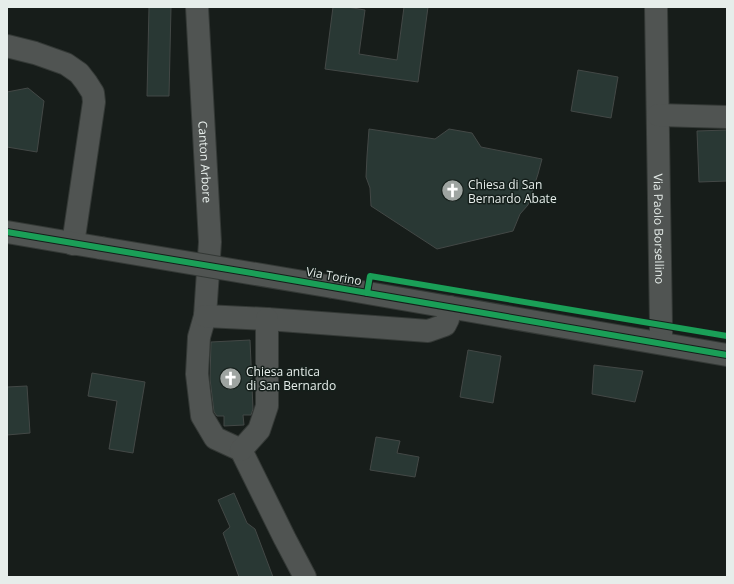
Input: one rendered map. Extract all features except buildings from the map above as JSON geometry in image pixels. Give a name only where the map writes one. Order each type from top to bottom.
[{"type":"street","name":"Canton Arbore","points":[[197,7],[210,242],[205,316],[198,337],[197,374],[202,416],[215,438],[241,450]]},
{"type":"street","name":"Via Paolo Borsellino","points":[[656,7],[661,343]]},
{"type":"street","points":[[7,46],[35,53],[66,64],[79,73],[93,93],[94,102],[73,244]]},
{"type":"street","points":[[658,115],[727,117]]},
{"type":"street","name":"Via Torino","points":[[7,232],[727,354]]},
{"type":"street","points":[[205,316],[428,331],[445,325],[448,319],[450,307]]},
{"type":"street","points":[[267,319],[268,406],[259,430],[241,450],[285,540],[305,577]]},
{"type":"cycle path","points":[[7,232],[727,355]]},
{"type":"cycle path","points":[[367,293],[370,276],[727,336]]},
{"type":"place","name":"Chiesa di San Bernardo Abate","points":[[452,191]]},
{"type":"place","name":"Chiesa antica di San Bernardo","points":[[231,378]]}]
